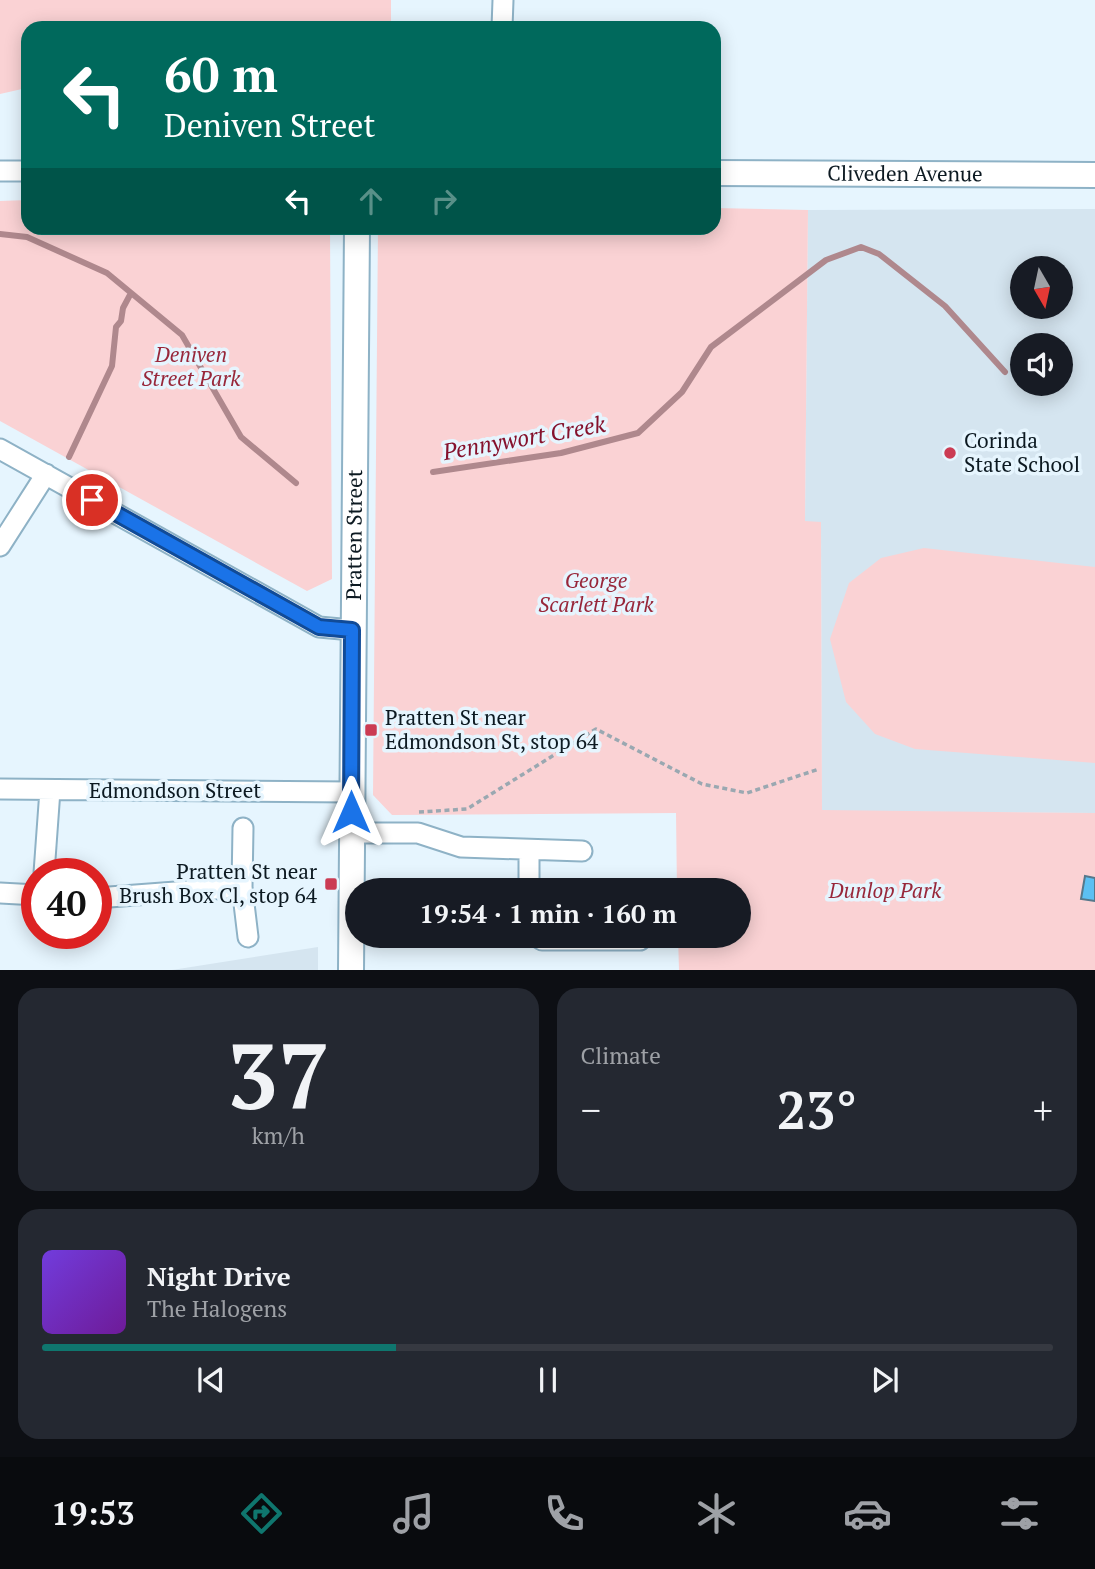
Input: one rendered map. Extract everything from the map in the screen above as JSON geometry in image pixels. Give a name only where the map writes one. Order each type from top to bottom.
[{"type":"street","points":[[502,21],[503,0]]},
{"type":"street","points":[[0,171],[21,171]]},
{"type":"street","name":"Cliveden Avenue","points":[[721,173],[1095,175]]},
{"type":"street","name":"Pratten Street","points":[[351,970],[356,235]]},
{"type":"street","points":[[0,449],[319,627],[352,630]]},
{"type":"street","points":[[0,547],[46,474]]},
{"type":"street","name":"Edmondson Street","points":[[0,789],[351,792]]},
{"type":"street","points":[[45,858],[50,790]]},
{"type":"street","points":[[243,828],[242,887],[248,937]]},
{"type":"street","points":[[351,832],[418,833],[461,847],[582,851]]},
{"type":"street","points":[[528,878],[529,850]]},
{"type":"street","points":[[112,897],[242,887]]},
{"type":"street","points":[[0,893],[21,894]]},
{"type":"path","points":[[408,814],[467,809],[596,729],[702,784],[747,793],[819,769]]},
{"type":"shaded area","name":"Corinda State School","points":[[1095,209],[1095,813],[822,811],[821,523],[805,522],[808,210]]},
{"type":"shaded area","points":[[318,947],[318,970],[172,970]]},
{"type":"green space","points":[[0,0],[391,0],[391,21],[21,21],[21,89],[0,94]]},
{"type":"green space","name":"Deniven Street Park","points":[[21,200],[21,235],[330,235],[332,579],[307,591],[0,421],[0,201]]},
{"type":"green space","name":"George Scarlett Park","points":[[721,208],[808,210],[805,521],[821,522],[822,810],[1095,813],[1095,970],[679,970],[678,948],[751,948],[751,878],[677,878],[676,813],[392,815],[373,795],[378,235],[721,235]]},
{"type":"green space","points":[[924,548],[1095,567],[1095,763],[915,749],[875,734],[846,702],[830,639],[849,583],[881,558]]},
{"type":"building","points":[[1085,876],[1095,878],[1095,901],[1081,899]]},
{"type":"waterway","name":"Pennywort Creek","points":[[0,234],[27,237],[107,273],[182,335],[241,437],[296,483]]},
{"type":"waterway","name":"Pennywort Creek","points":[[433,472],[561,453],[638,433],[682,392],[711,347],[826,260],[861,247],[879,254],[945,306],[1005,372]]},
{"type":"waterway","points":[[69,457],[112,366],[116,327],[121,321],[123,308],[131,293]]},
{"type":"place","name":"Corinda State School","points":[[950,453]]},
{"type":"place","name":"Pratten St near Edmondson St, stop 64","points":[[371,730]]},
{"type":"place","name":"Pratten St near Brush Box Cl, stop 64","points":[[331,884]]},
{"type":"route","points":[[92,500],[319,627],[352,630],[351,812]]},
{"type":"park label","name":"Dunlop Park","points":[[885,891]]}]
